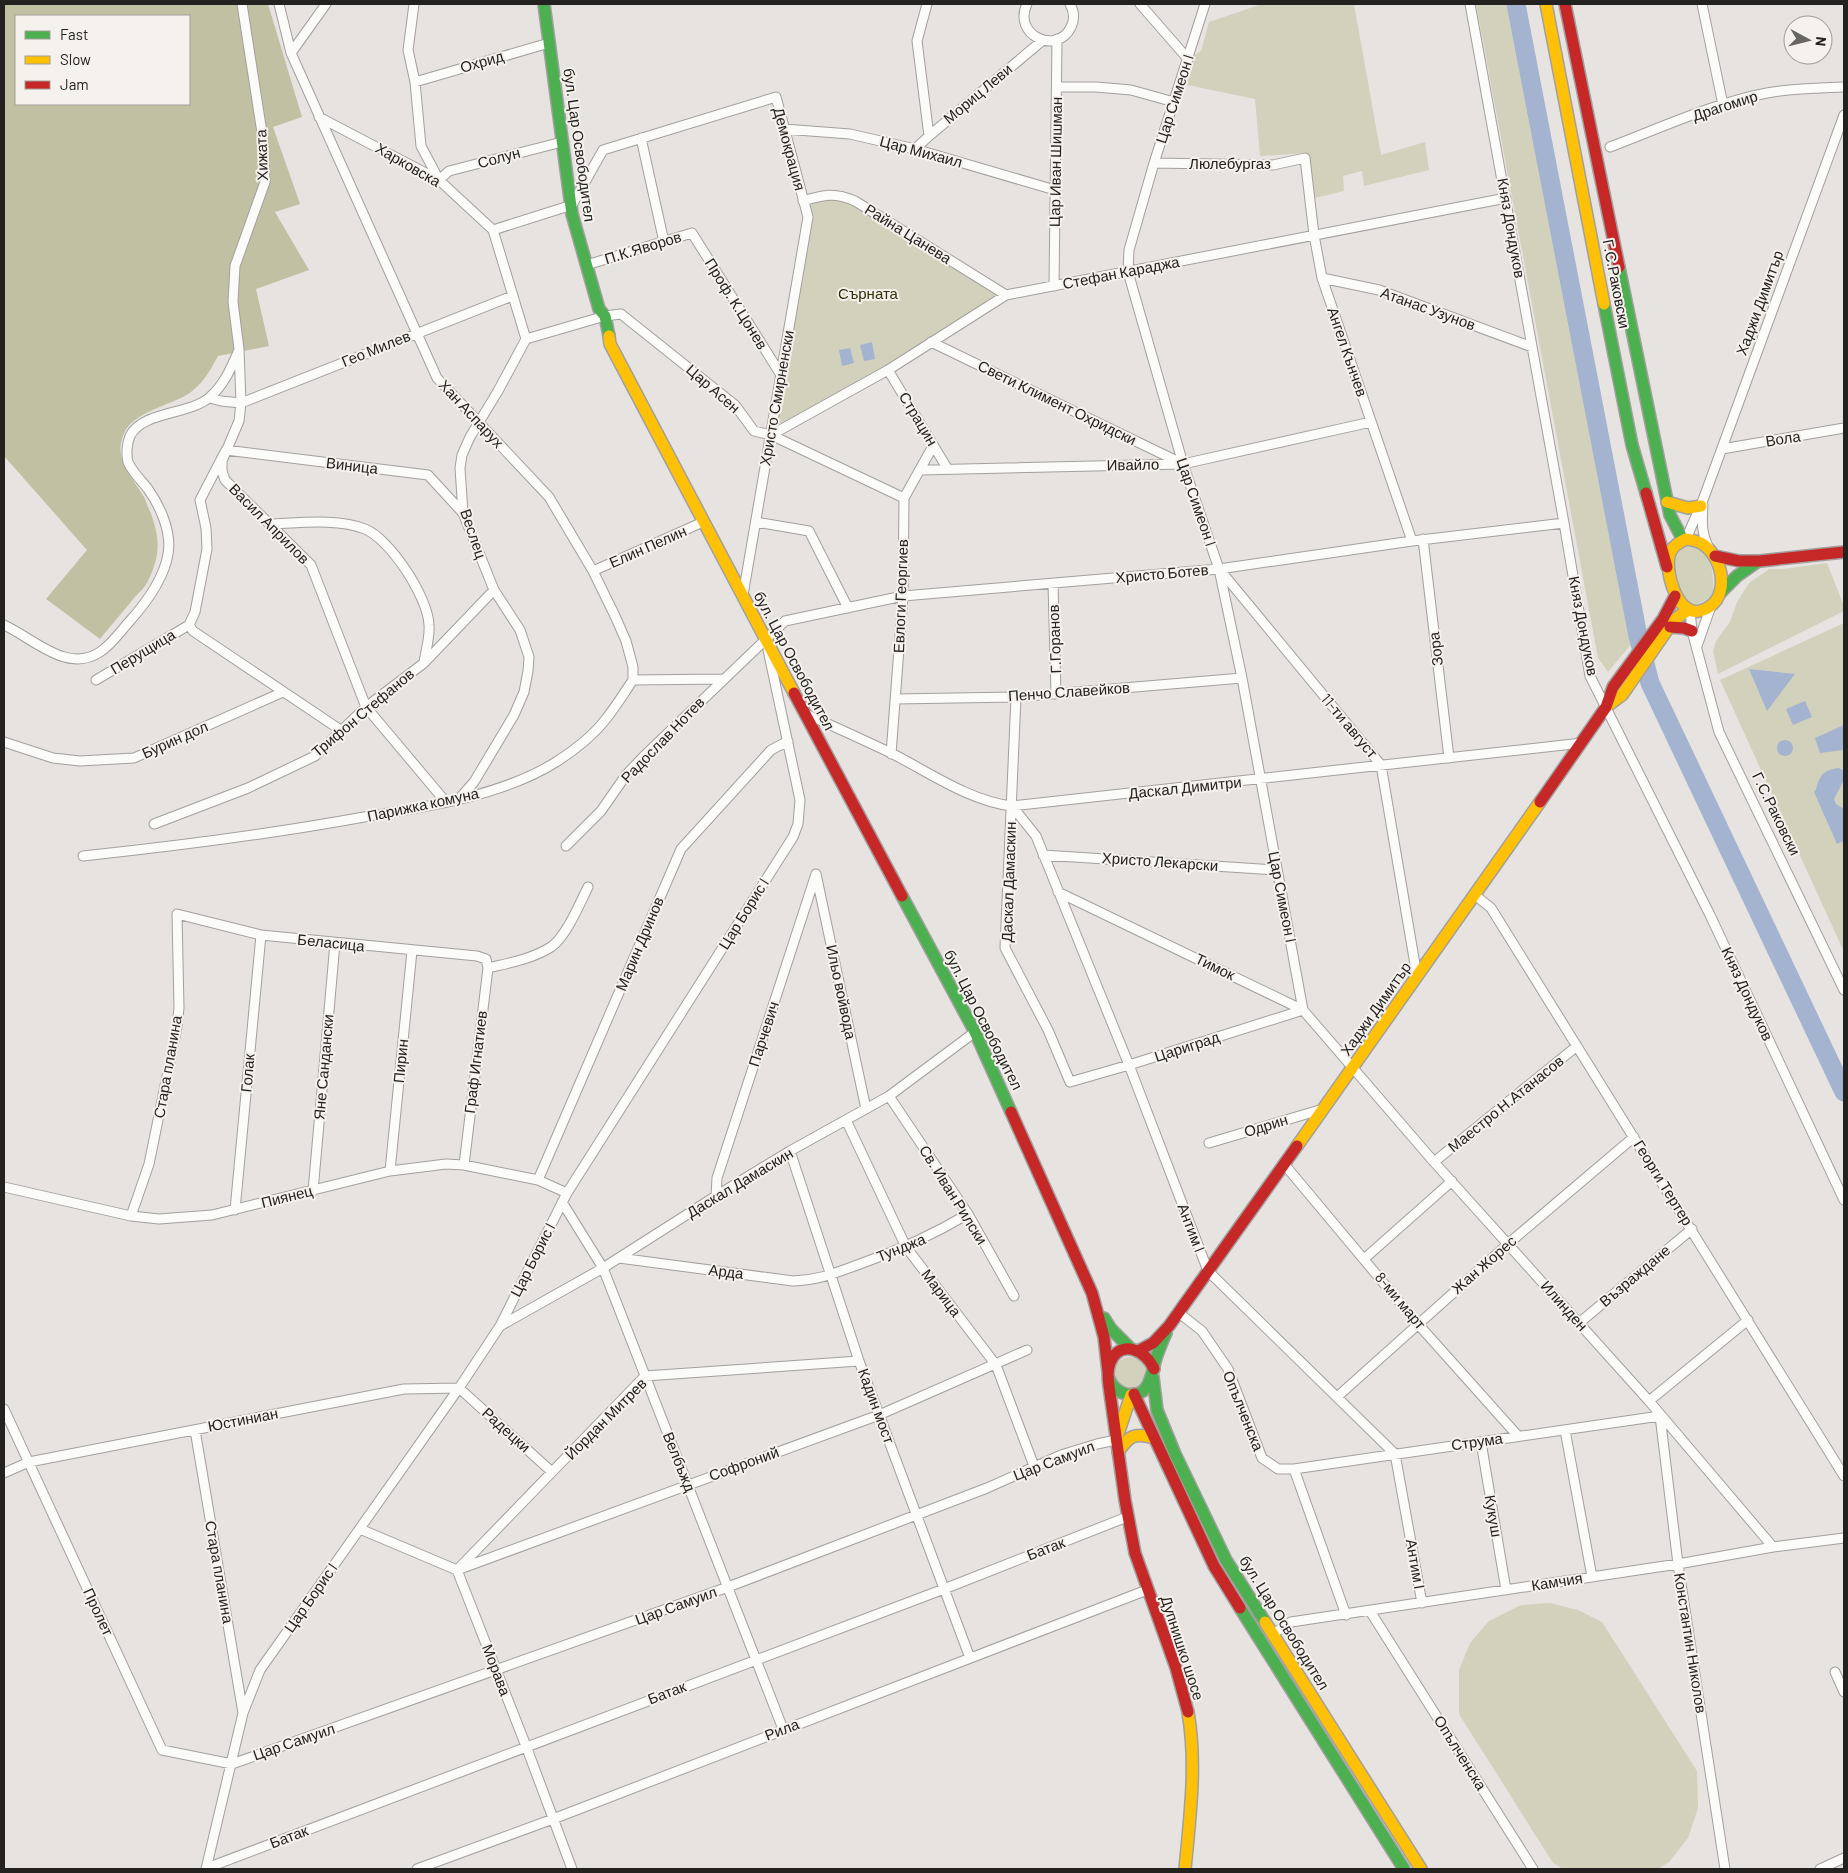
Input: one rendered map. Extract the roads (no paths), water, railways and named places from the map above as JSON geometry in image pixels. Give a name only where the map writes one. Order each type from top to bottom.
[{"type":"main road","name":"бул. Цар Освободител","points":[[544,4],[572,214],[599,309],[605,316],[610,344],[975,1032],[1042,1178],[1098,1309]]},
{"type":"main road","name":"Г.С.Раковски","points":[[1546,4],[1632,445],[1667,567]]},
{"type":"main road","name":"Г.С.Раковски","points":[[1565,4],[1667,502],[1670,515],[1684,540]]},
{"type":"main road","points":[[572,205],[578,213],[606,306],[605,316]]},
{"type":"main road","points":[[1667,502],[1688,508],[1702,503]]},
{"type":"main road","points":[[1689,610],[1675,596],[1667,567],[1671,551],[1684,540],[1696,541],[1712,552],[1739,561],[1844,552]]},
{"type":"main road","points":[[1712,552],[1720,573],[1720,593]]},
{"type":"main road","points":[[1667,623],[1689,610],[1704,609],[1715,603],[1720,593],[1730,582],[1745,568],[1760,560]]},
{"type":"main road","points":[[1667,623],[1675,596]]},
{"type":"main road","points":[[1667,623],[1692,631]]},
{"type":"main road","name":"Хаджи Димитър","points":[[1169,1326],[1667,623]]},
{"type":"main road","points":[[1098,1309],[1111,1329],[1135,1349],[1148,1356],[1154,1373]]},
{"type":"main road","name":"Дупнишко шосе","points":[[1098,1309],[1107,1346],[1108,1376],[1127,1517],[1135,1553],[1174,1662],[1188,1717],[1193,1753],[1186,1869]]},
{"type":"main road","points":[[1169,1326],[1160,1346],[1154,1373],[1146,1389],[1132,1395],[1118,1390],[1108,1376],[1110,1362],[1113,1357],[1118,1352],[1153,1343],[1169,1326]]},
{"type":"main road","name":"бул. Цар Освободител","points":[[1154,1373],[1154,1394],[1157,1410],[1175,1454],[1226,1560],[1422,1869]]},
{"type":"main road","name":"бул. Цар Освободител","points":[[1132,1395],[1214,1566],[1404,1869]]},
{"type":"main road","points":[[1116,1440],[1132,1395]]},
{"type":"main road","points":[[1118,1452],[1130,1437],[1136,1434],[1144,1434],[1154,1438]]},
{"type":"street","name":"Хижата","points":[[233,302],[235,266],[265,182],[263,139],[242,4]]},
{"type":"street","name":"Хан Аспарух","points":[[279,4],[290,53],[437,378],[549,496],[593,571],[626,642],[633,667],[633,680]]},
{"type":"street","points":[[290,53],[326,4]]},
{"type":"street","points":[[414,4],[408,50],[415,82],[421,146],[439,180]]},
{"type":"street","points":[[927,4],[917,41],[929,136]]},
{"type":"street","points":[[1027,4],[1024,16],[1025,24],[1035,37],[1043,40],[1057,39],[1064,36],[1073,23],[1074,15],[1070,4]]},
{"type":"street","points":[[1140,4],[1188,59]]},
{"type":"street","name":"Цар Симеон I","points":[[1206,4],[1154,163],[1129,250],[1128,272],[1183,464],[1219,569],[1242,678],[1303,1010]]},
{"type":"street","name":"Княз Дондуков","points":[[1470,4],[1590,676],[1710,915],[1844,1200]]},
{"type":"street","points":[[1702,4],[1723,105]]},
{"type":"street","name":"Цар Иван Шишман","points":[[1054,286],[1057,39]]},
{"type":"street","name":"Мориц Леви","points":[[915,150],[1043,40]]},
{"type":"street","name":"Охрид","points":[[415,82],[549,43]]},
{"type":"street","points":[[1057,87],[1096,87],[1131,90],[1174,102]]},
{"type":"street","name":"Драгомир","points":[[1610,147],[1723,105],[1773,92],[1844,87]]},
{"type":"street","name":"Демокрация","points":[[641,138],[776,97],[803,201]]},
{"type":"street","name":"Хаджи Димитър","points":[[1702,503],[1844,116]]},
{"type":"street","name":"Харковска","points":[[319,117],[439,180],[493,230]]},
{"type":"street","name":"Цар Михаил","points":[[784,129],[850,134],[915,150],[1055,190]]},
{"type":"street","points":[[605,316],[526,339],[493,230],[572,205],[603,150],[641,138],[664,242]]},
{"type":"street","name":"Солун","points":[[439,180],[449,171],[562,142]]},
{"type":"street","name":"Люлебургаз","points":[[1154,163],[1273,165],[1305,158]]},
{"type":"street","name":"Ангел Кънчев","points":[[1305,158],[1314,234],[1322,278],[1412,541]]},
{"type":"street","name":"Райна Цанева","points":[[803,201],[825,194],[842,195],[855,201],[1006,295]]},
{"type":"street","name":"Стефан Караджа","points":[[771,435],[888,370],[1006,295],[1506,198]]},
{"type":"street","name":"Христо Смирненски","points":[[742,595],[808,217],[803,201]]},
{"type":"street","name":"П.К.Яворов","points":[[593,263],[692,233]]},
{"type":"street","name":"Проф. К.Цонев","points":[[692,233],[781,375]]},
{"type":"street","name":"Атанас Узунов","points":[[1322,278],[1378,290],[1532,347]]},
{"type":"street","name":"Гео Милев","points":[[241,404],[512,296]]},
{"type":"street","name":"Васил Априлов","points":[[233,302],[239,350],[241,404],[236,429],[222,461],[222,471],[225,480],[311,565],[366,707],[445,801]]},
{"type":"street","name":"Цар Асен","points":[[605,316],[621,314],[735,405],[754,431],[771,435],[904,498]]},
{"type":"street","name":"Веслец","points":[[459,799],[474,782],[514,715],[524,692],[528,671],[529,657],[520,630],[494,590],[463,513],[460,468],[462,455],[526,339]]},
{"type":"street","name":"Свети Климент Охридски","points":[[931,342],[1183,464]]},
{"type":"street","points":[[4,625],[61,657],[80,660],[100,653],[136,614],[163,574],[169,552],[160,509],[149,490],[128,462],[127,446],[130,435],[138,426],[153,418],[182,410],[210,398],[225,380],[239,350]]},
{"type":"street","name":"Страцин","points":[[888,370],[947,468]]},
{"type":"street","points":[[210,398],[241,404]]},
{"type":"street","name":"Ивайло","points":[[920,470],[1183,464],[1371,422]]},
{"type":"street","name":"Вола","points":[[1722,449],[1844,428]]},
{"type":"street","name":"Евлоги Георгиев","points":[[891,754],[903,596],[904,498],[933,446]]},
{"type":"street","points":[[226,450],[200,500],[206,528],[207,550],[196,612],[189,624],[193,630],[342,731]]},
{"type":"street","name":"Виница","points":[[226,450],[428,475],[463,513]]},
{"type":"street","points":[[1684,540],[1702,503]]},
{"type":"street","points":[[1702,503],[1704,538],[1712,552]]},
{"type":"street","name":"Елин Пелин","points":[[593,571],[703,522]]},
{"type":"street","points":[[756,522],[809,531],[848,608]]},
{"type":"street","name":"Христо Ботев","points":[[766,638],[784,621],[903,596],[1219,569],[1412,541],[1564,523]]},
{"type":"street","points":[[270,524],[342,524],[366,529],[382,540],[415,583],[425,604],[430,624],[424,663]]},
{"type":"street","name":"Зора","points":[[1423,540],[1449,758]]},
{"type":"street","name":"11-ти август","points":[[1219,569],[1381,765],[1417,976]]},
{"type":"street","name":"Г.Горанов","points":[[1053,584],[1056,694]]},
{"type":"street","name":"Трифон Стефанов","points":[[154,824],[248,788],[315,756],[366,707],[424,663],[494,590]]},
{"type":"street","points":[[1697,646],[1711,605]]},
{"type":"street","name":"Г.С.Раковски","points":[[1689,610],[1692,631],[1719,732],[1844,990]]},
{"type":"street","name":"Перущица","points":[[96,680],[189,624]]},
{"type":"street","name":"Радослав Нотев","points":[[566,846],[602,811],[626,775],[766,638]]},
{"type":"street","name":"Цар Борис I","points":[[207,1869],[243,1713],[260,1670],[459,1388],[500,1326],[567,1192],[793,837],[798,824],[800,800],[766,638]]},
{"type":"street","name":"Пенчо Славейков","points":[[895,699],[1016,697],[1242,678]]},
{"type":"street","points":[[633,680],[724,679]]},
{"type":"street","name":"Парижка комуна","points":[[83,856],[158,848],[315,826],[417,808],[459,799],[525,778],[554,763],[574,749],[605,720],[633,680]]},
{"type":"street","name":"Бурин дол","points":[[4,742],[36,753],[62,759],[80,761],[134,758],[283,692]]},
{"type":"street","name":"Даскал Дамаскин","points":[[1016,697],[1005,948],[1048,1030],[1070,1082]]},
{"type":"street","name":"Даскал Димитри","points":[[806,714],[961,789],[998,804],[1012,806],[1582,743]]},
{"type":"street","name":"Марин Дринов","points":[[538,1180],[681,849],[771,750],[788,741]]},
{"type":"street","name":"Антим I","points":[[1012,806],[1036,836],[1130,1065],[1208,1271],[1395,1454],[1422,1603]]},
{"type":"street","name":"Христо Лекарски","points":[[1043,855],[1277,870]]},
{"type":"street","name":"Ильо войвода","points":[[816,874],[866,1109]]},
{"type":"street","name":"Парчевич","points":[[716,1196],[717,1178],[816,874]]},
{"type":"street","points":[[487,963],[519,961],[551,947],[565,930],[588,887]]},
{"type":"street","name":"Тимок","points":[[1058,892],[1303,1010],[1352,1068]]},
{"type":"street","name":"Георги Тертер","points":[[1475,894],[1491,908],[1844,1476]]},
{"type":"street","name":"Беласица","points":[[178,914],[261,936],[477,956],[487,963]]},
{"type":"street","name":"Стара планина","points":[[131,1216],[149,1164],[177,1028],[179,1008],[178,914]]},
{"type":"street","name":"Голак","points":[[235,1210],[261,936]]},
{"type":"street","name":"Яне Сандански","points":[[313,1191],[335,943]]},
{"type":"street","name":"Пирин","points":[[390,1171],[412,951]]},
{"type":"street","name":"Граф Игнатиев","points":[[464,1166],[487,963]]},
{"type":"street","name":"Цариград","points":[[1070,1082],[1303,1010]]},
{"type":"street","name":"Даскал Дамаскин","points":[[500,1326],[620,1258],[716,1196],[889,1096],[975,1032]]},
{"type":"street","name":"Маестро Н.Атанасов","points":[[1434,1162],[1577,1046]]},
{"type":"street","name":"Илинден","points":[[1352,1068],[1649,1401],[1773,1547]]},
{"type":"street","name":"Св. Иван Рилски","points":[[889,1096],[968,1214],[1014,1296]]},
{"type":"street","name":"Одрин","points":[[1210,1143],[1323,1109]]},
{"type":"street","name":"Марица","points":[[846,1120],[906,1248],[996,1365],[1034,1466]]},
{"type":"street","name":"Жан Жорес","points":[[1337,1396],[1417,1323],[1634,1137]]},
{"type":"street","name":"Кадин мост","points":[[790,1152],[859,1361],[970,1658]]},
{"type":"street","name":"8-ми март","points":[[1284,1164],[1417,1323],[1518,1436]]},
{"type":"street","name":"Пиянец","points":[[4,1186],[131,1216],[159,1219],[187,1218],[235,1210],[390,1171],[429,1165],[464,1166],[538,1180],[567,1192]]},
{"type":"street","points":[[1364,1259],[1452,1181]]},
{"type":"street","name":"Велбъжд","points":[[562,1202],[602,1268],[783,1729]]},
{"type":"street","name":"Тунджа","points":[[831,1274],[906,1248],[968,1214]]},
{"type":"street","name":"Възраждане","points":[[1579,1323],[1692,1229]]},
{"type":"street","name":"Арда","points":[[620,1258],[793,1281],[814,1280],[831,1274]]},
{"type":"street","name":"Опълченска","points":[[1179,1312],[1202,1331],[1228,1369],[1262,1458],[1278,1469],[1294,1469]]},
{"type":"street","points":[[1649,1401],[1748,1320]]},
{"type":"street","name":"Софроний","points":[[457,1570],[879,1415],[1027,1350]]},
{"type":"street","name":"Йордан Митрев","points":[[457,1570],[645,1376],[859,1361]]},
{"type":"street","name":"Юстиниан","points":[[4,1474],[29,1462],[404,1389],[459,1388]]},
{"type":"street","name":"Радецки","points":[[459,1388],[552,1472]]},
{"type":"street","name":"Пролет","points":[[4,1409],[162,1750],[232,1764]]},
{"type":"street","name":"Струма","points":[[1294,1469],[1660,1416]]},
{"type":"street","name":"Константин Николов","points":[[1660,1416],[1678,1564],[1725,1869]]},
{"type":"street","name":"Стара планина","points":[[195,1430],[243,1713]]},
{"type":"street","points":[[1565,1430],[1592,1577]]},
{"type":"street","name":"Цар Самуил","points":[[232,1764],[728,1587],[987,1488],[1034,1466],[1088,1447],[1116,1440]]},
{"type":"street","name":"Кукуш","points":[[1481,1442],[1506,1590]]},
{"type":"street","points":[[1294,1469],[1346,1615]]},
{"type":"street","name":"Батак","points":[[207,1869],[526,1746],[944,1589],[1127,1517]]},
{"type":"street","points":[[360,1529],[457,1570]]},
{"type":"street","name":"Камчия","points":[[1273,1634],[1291,1622],[1678,1564],[1773,1547],[1844,1538]]},
{"type":"street","name":"Морава","points":[[457,1570],[572,1869]]},
{"type":"street","name":"Рила","points":[[417,1869],[553,1819],[1147,1590]]},
{"type":"street","name":"Опълченска","points":[[1370,1611],[1534,1869]]},
{"type":"street","points":[[1835,1672],[1844,1692]]},
{"type":"street","points":[[1820,1869],[1844,1858]]},
{"type":"water","points":[[872,342],[875,359],[864,361],[860,345]]},
{"type":"water","points":[[850,348],[854,363],[842,366],[839,350]]},
{"type":"water","points":[[1749,669],[1795,674],[1767,711]]},
{"type":"water","points":[[1805,701],[1812,717],[1793,725],[1786,709]]},
{"type":"water","points":[[1844,725],[1844,750],[1820,753],[1815,738]]},
{"type":"water","points":[[1782,740],[1788,740],[1793,745],[1791,754],[1782,756],[1777,751],[1777,745]]},
{"type":"water","points":[[1839,768],[1844,771],[1844,780],[1834,799],[1836,804],[1844,809],[1844,841],[1837,844],[1814,792],[1823,774]]},
{"type":"waterway","points":[[1516,4],[1638,636],[1650,683],[1844,1092]]},
{"type":"park label","name":"Сърната","points":[[868,294]]}]
